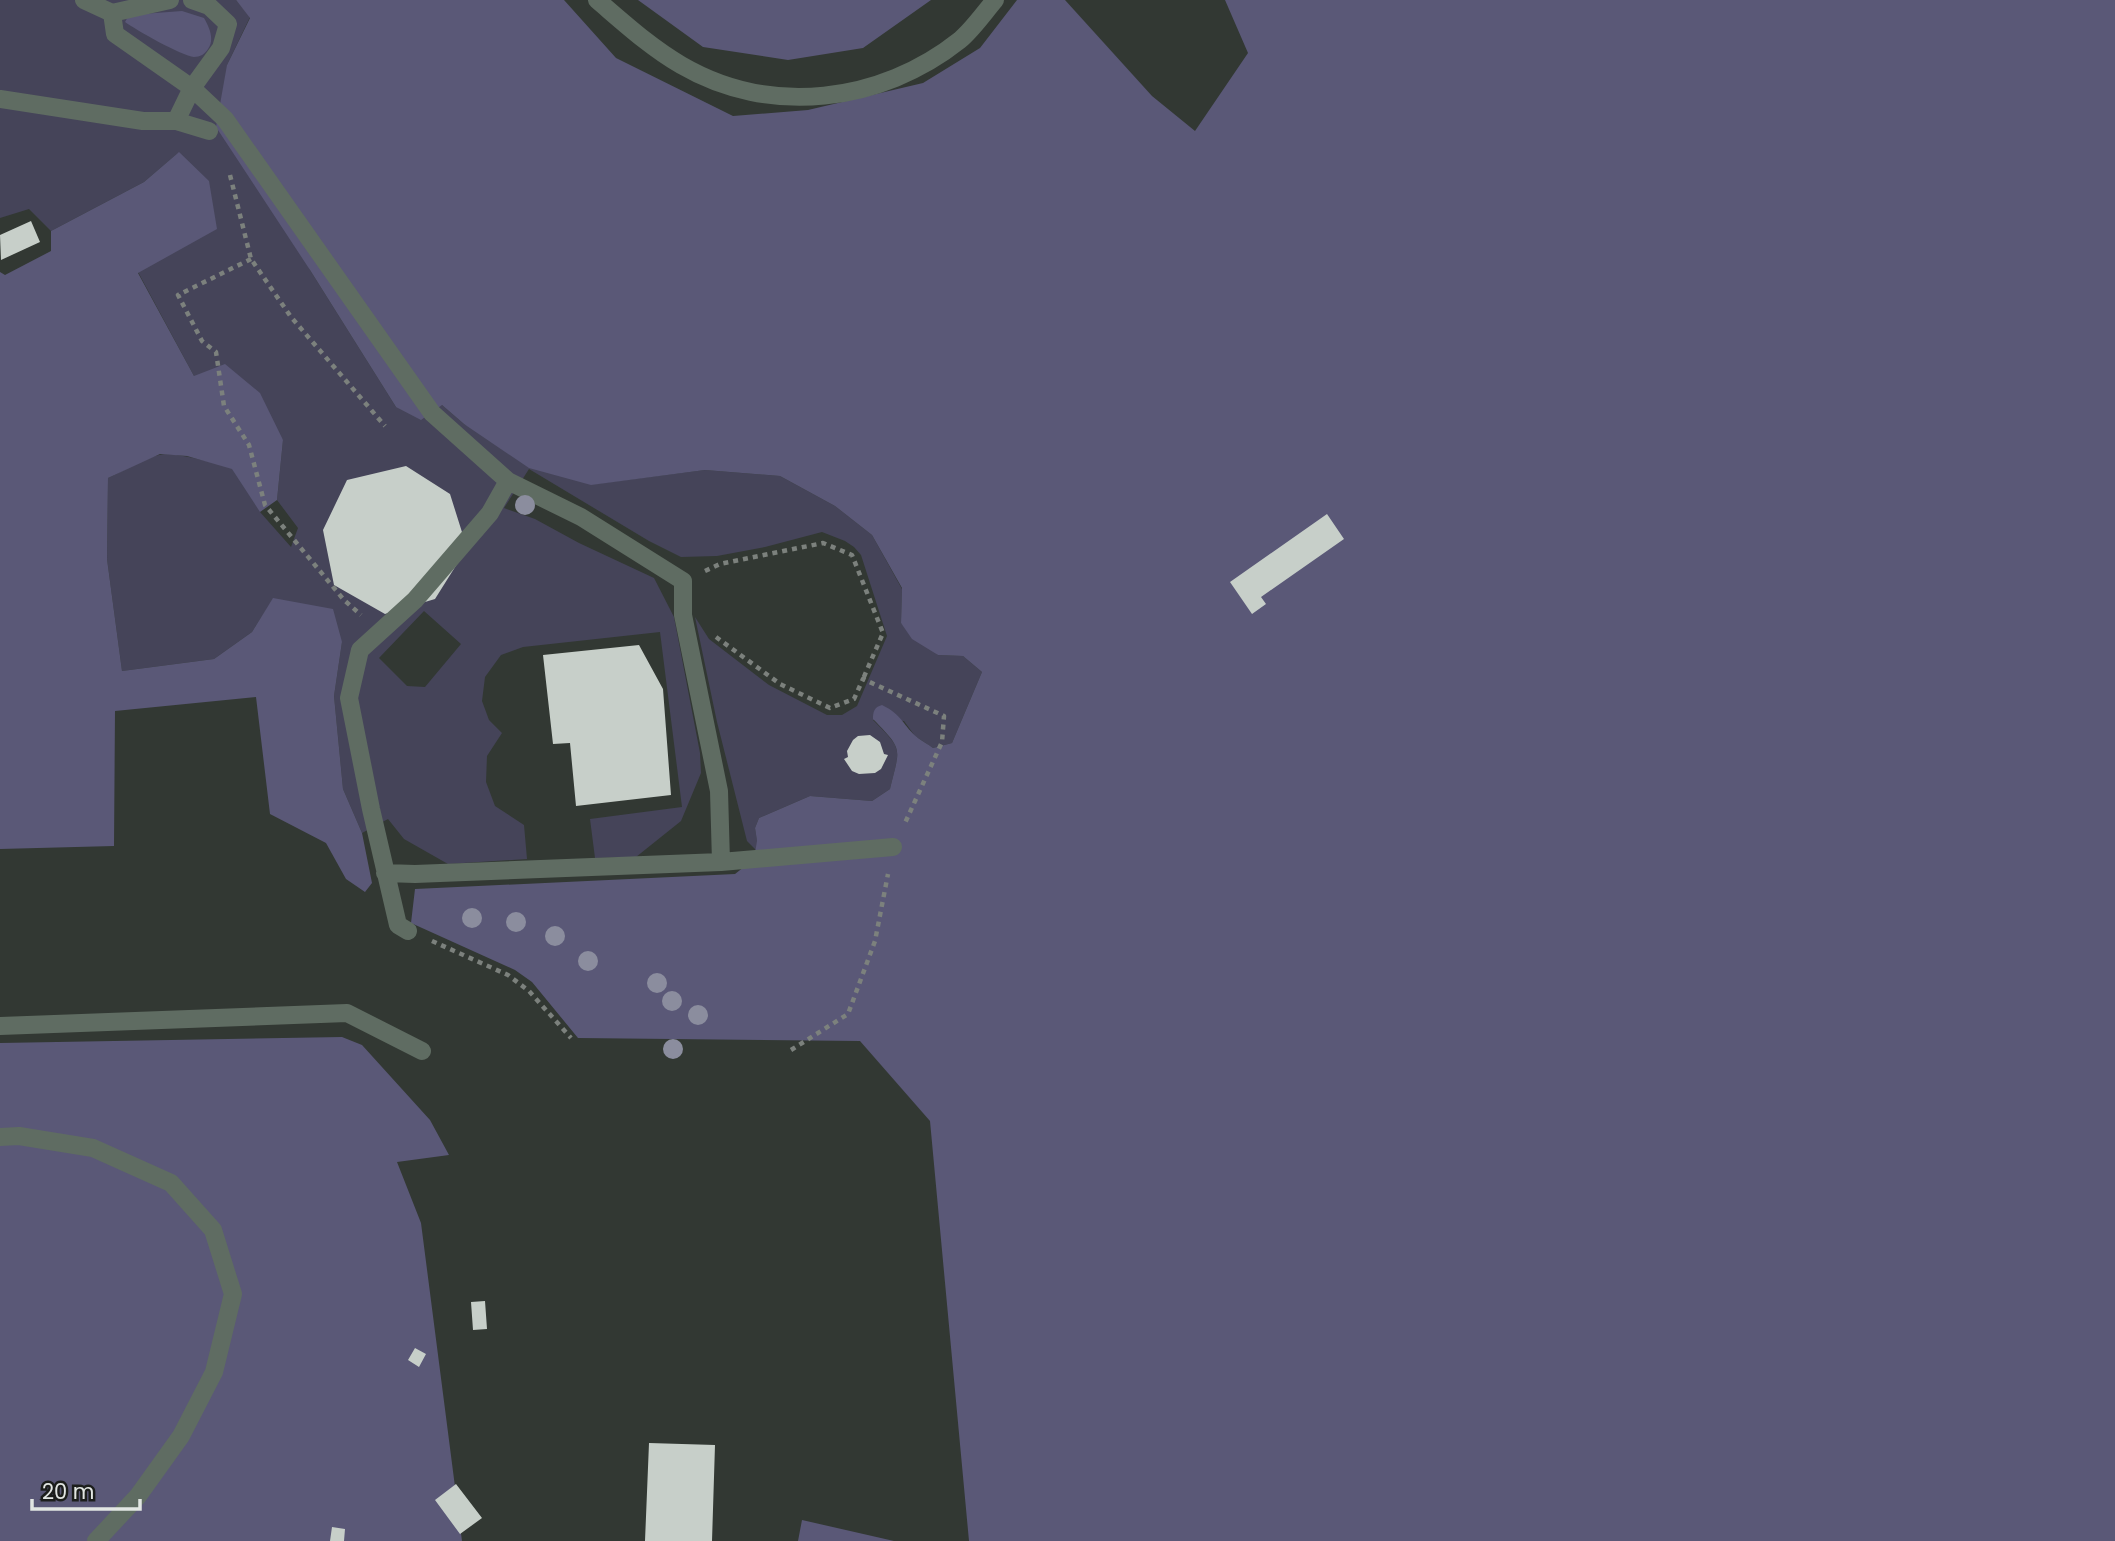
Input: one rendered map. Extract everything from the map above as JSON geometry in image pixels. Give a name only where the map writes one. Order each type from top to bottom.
[{"type":"street","points":[[84,0],[113,13],[170,0]]},
{"type":"street","points":[[176,121],[192,88],[221,48],[228,24],[209,5],[192,0]]},
{"type":"street","points":[[597,0],[655,48],[683,66],[723,84],[759,95],[792,98],[825,96],[891,81],[927,62],[961,39],[995,0]]},
{"type":"street","points":[[113,13],[115,34],[192,88],[225,119],[432,413],[508,481],[581,517],[683,581],[683,615],[719,791],[721,862]]},
{"type":"street","points":[[0,99],[143,121],[176,121],[209,131]]},
{"type":"street","points":[[408,931],[398,925],[349,698],[360,650],[415,600],[490,513],[508,481]]},
{"type":"street","points":[[385,873],[721,862],[893,847]]},
{"type":"street","points":[[0,1026],[347,1013],[422,1051]]},
{"type":"street","points":[[0,1138],[19,1136],[93,1148],[171,1183],[213,1230],[233,1294],[214,1371],[181,1436],[138,1496],[96,1541]]},
{"type":"path","points":[[209,131],[224,155],[251,259],[291,317],[384,426]]},
{"type":"path","points":[[251,259],[178,295],[202,341],[216,352],[224,406],[249,445],[265,505],[344,600],[380,632]]},
{"type":"path","points":[[683,581],[720,564],[823,543],[852,555],[883,633],[854,699],[830,708],[780,684],[717,639],[711,630]]},
{"type":"path","points":[[791,1050],[848,1014],[875,941],[893,847],[942,742],[944,716],[863,679]]},
{"type":"path","points":[[408,931],[508,975],[529,991],[571,1038]]},
{"type":"shaded area","points":[[0,0],[236,0],[250,17],[227,65],[310,270],[396,407],[442,405],[464,424],[594,484],[705,470],[780,476],[835,506],[872,535],[902,589],[901,623],[938,655],[963,656],[982,672],[952,743],[933,748],[915,736],[904,721],[873,720],[895,744],[897,750],[890,789],[872,801],[810,796],[759,818],[755,828],[759,853],[747,841],[717,722],[695,617],[709,639],[769,685],[827,715],[842,715],[857,706],[887,636],[861,555],[845,541],[822,532],[717,556],[681,557],[649,541],[529,469],[504,508],[535,519],[654,578],[674,617],[700,753],[701,773],[681,821],[636,857],[595,858],[590,819],[682,807],[660,632],[523,647],[501,655],[485,677],[482,701],[489,720],[502,733],[487,756],[486,782],[495,806],[524,825],[527,859],[448,864],[404,839],[388,819],[362,833],[343,789],[334,696],[342,642],[273,599],[252,632],[214,659],[122,671],[107,559],[108,478],[146,459],[168,454],[257,474],[260,512],[291,547],[298,528],[277,500],[283,440],[194,376],[138,272],[178,153],[144,182],[51,231],[29,209],[0,218]],"holes":[[[424,611],[461,644],[425,687],[407,686],[379,658]]]},
{"type":"shaded area","points":[[236,0],[564,0],[616,58],[733,116],[808,110],[923,83],[980,48],[1017,0],[1065,0],[1152,96],[1195,131],[1248,53],[1225,0],[2115,0],[2115,1541],[969,1541],[930,1121],[860,1041],[578,1038],[532,982],[515,970],[411,923],[415,889],[735,874],[754,859],[757,841],[755,828],[759,818],[810,796],[872,801],[890,789],[897,750],[873,719],[877,707],[882,705],[894,713],[913,734],[933,748],[952,743],[982,672],[963,656],[938,655],[912,639],[901,623],[902,588],[872,535],[835,506],[780,476],[705,470],[591,485],[529,468],[464,424],[442,405],[421,420],[396,407],[216,127],[227,65],[250,18]]},
{"type":"shaded area","points":[[638,0],[931,0],[863,48],[788,60],[703,47]]},
{"type":"shaded area","points":[[182,11],[204,18],[209,29],[210,45],[200,56],[194,57],[180,52],[125,22],[129,15]]},
{"type":"shaded area","points":[[179,152],[209,181],[217,229],[138,273],[194,376],[225,364],[260,393],[283,440],[277,500],[260,512],[232,469],[187,456],[160,454],[108,478],[107,559],[122,671],[214,659],[252,632],[273,598],[333,609],[342,642],[334,696],[343,789],[362,833],[372,883],[365,892],[346,879],[326,843],[270,814],[256,697],[115,711],[114,846],[0,849],[0,272],[5,275],[51,251],[51,231],[144,182]]},
{"type":"shaded area","points":[[342,1037],[362,1045],[430,1120],[449,1155],[397,1162],[421,1223],[462,1541],[0,1541],[0,1043]]},
{"type":"shaded area","points":[[802,1520],[894,1541],[798,1541]]},
{"type":"building","points":[[31,221],[40,242],[1,260],[0,235]]},
{"type":"building","points":[[406,466],[450,494],[467,548],[435,599],[385,614],[334,585],[323,530],[347,480]]},
{"type":"building","points":[[1327,514],[1344,539],[1261,597],[1266,604],[1252,614],[1230,582]]},
{"type":"building","points":[[639,645],[663,689],[671,795],[576,806],[570,743],[553,744],[543,655]]},
{"type":"building","points":[[870,735],[880,742],[884,754],[888,755],[881,769],[875,773],[859,774],[852,771],[844,759],[848,757],[847,751],[853,740],[858,736]]},
{"type":"building","points":[[485,1301],[487,1329],[473,1330],[471,1302]]},
{"type":"building","points":[[415,1348],[426,1354],[419,1367],[408,1360]]},
{"type":"building","points":[[649,1443],[715,1445],[712,1541],[645,1541]]},
{"type":"building","points":[[456,1484],[482,1518],[460,1534],[435,1500]]},
{"type":"building","points":[[332,1527],[345,1529],[344,1541],[330,1541]]}]
